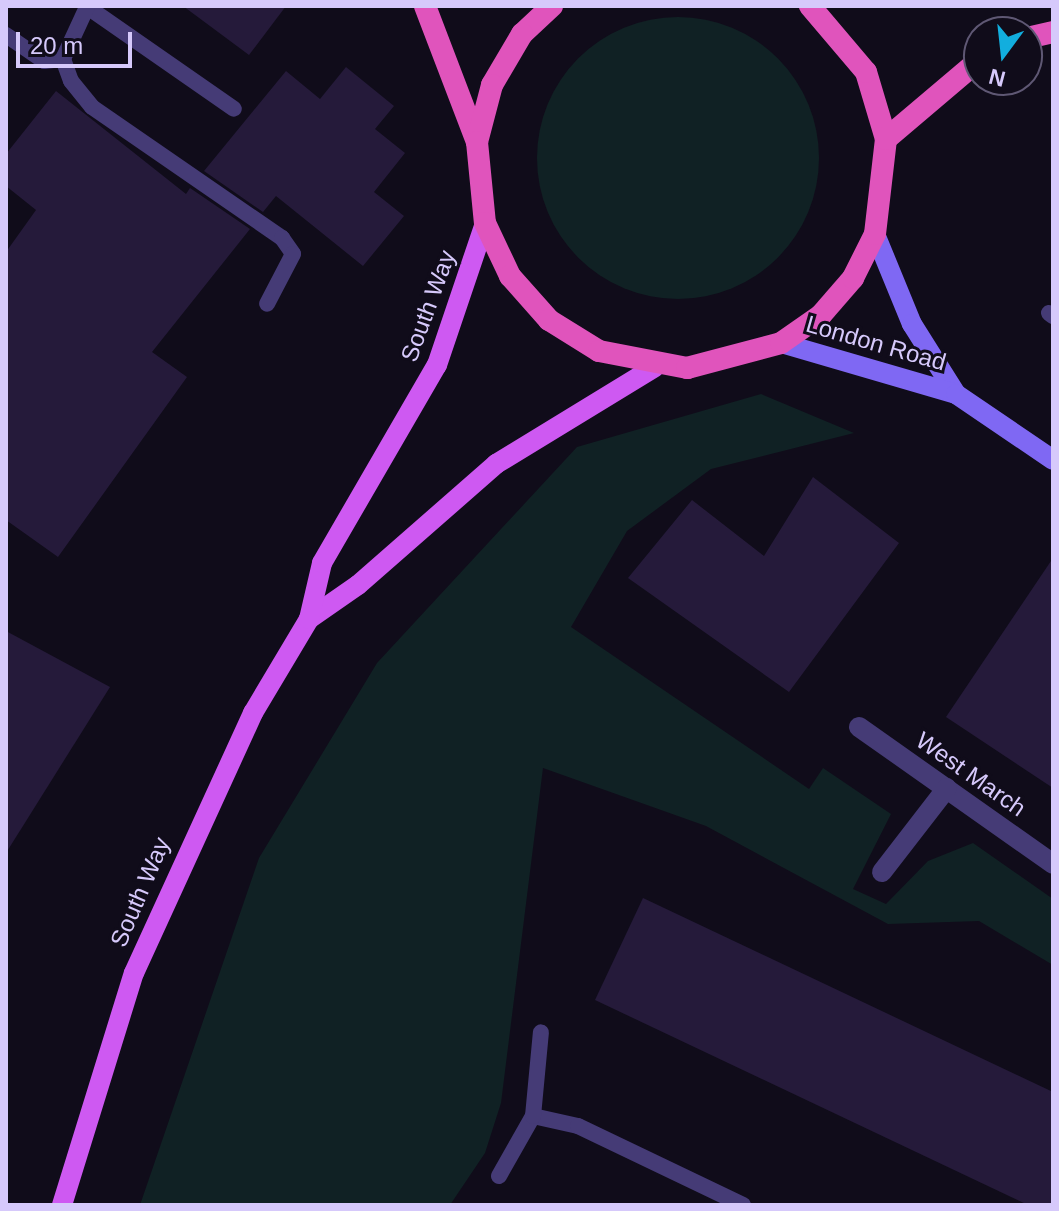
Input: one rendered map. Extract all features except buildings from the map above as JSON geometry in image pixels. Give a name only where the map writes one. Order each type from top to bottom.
[{"type":"highway","points":[[425,6],[477,142],[485,223],[510,276],[549,320],[599,351],[655,367],[720,365],[781,343],[821,315],[853,278],[875,234],[886,139],[866,72],[810,6]]},
{"type":"highway","points":[[477,142],[492,85],[522,34],[552,6]]},
{"type":"highway","points":[[886,139],[963,74]]},
{"type":"main road","name":"South Way","points":[[62,1205],[134,973],[227,764],[309,619],[322,563],[437,365],[485,223]]},
{"type":"main road","name":"London Road","points":[[875,234],[912,324],[956,394]]},
{"type":"main road","name":"London Road","points":[[781,343],[956,394],[1053,460]]},
{"type":"main road","name":"South Way","points":[[309,619],[496,464],[655,367]]},
{"type":"street","name":"West March","points":[[859,727],[1053,864]]},
{"type":"street","points":[[882,872],[947,788]]},
{"type":"lane","points":[[63,59],[86,6],[234,109]]},
{"type":"lane","points":[[6,35],[44,61],[63,59]]},
{"type":"lane","points":[[63,59],[92,107],[282,238],[293,254],[267,304]]},
{"type":"lane","points":[[499,1176],[533,1116],[541,1032]]},
{"type":"lane","points":[[533,1116],[578,1126],[743,1205]]},
{"type":"shaded area","points":[[678,17],[705,20],[732,28],[767,49],[787,69],[813,117],[819,158],[816,185],[808,212],[787,247],[767,267],[719,293],[678,299],[651,296],[624,288],[589,267],[569,247],[543,199],[537,158],[540,131],[548,104],[569,69],[589,49],[637,23]]},
{"type":"shaded area","points":[[761,394],[854,433],[711,469],[627,531],[571,627],[809,789],[823,768],[891,814],[853,889],[886,904],[928,861],[973,843],[1053,899],[1053,965],[979,921],[888,924],[706,826],[543,768],[501,1103],[485,1153],[450,1205],[140,1205],[259,858],[377,663],[577,447]]}]
